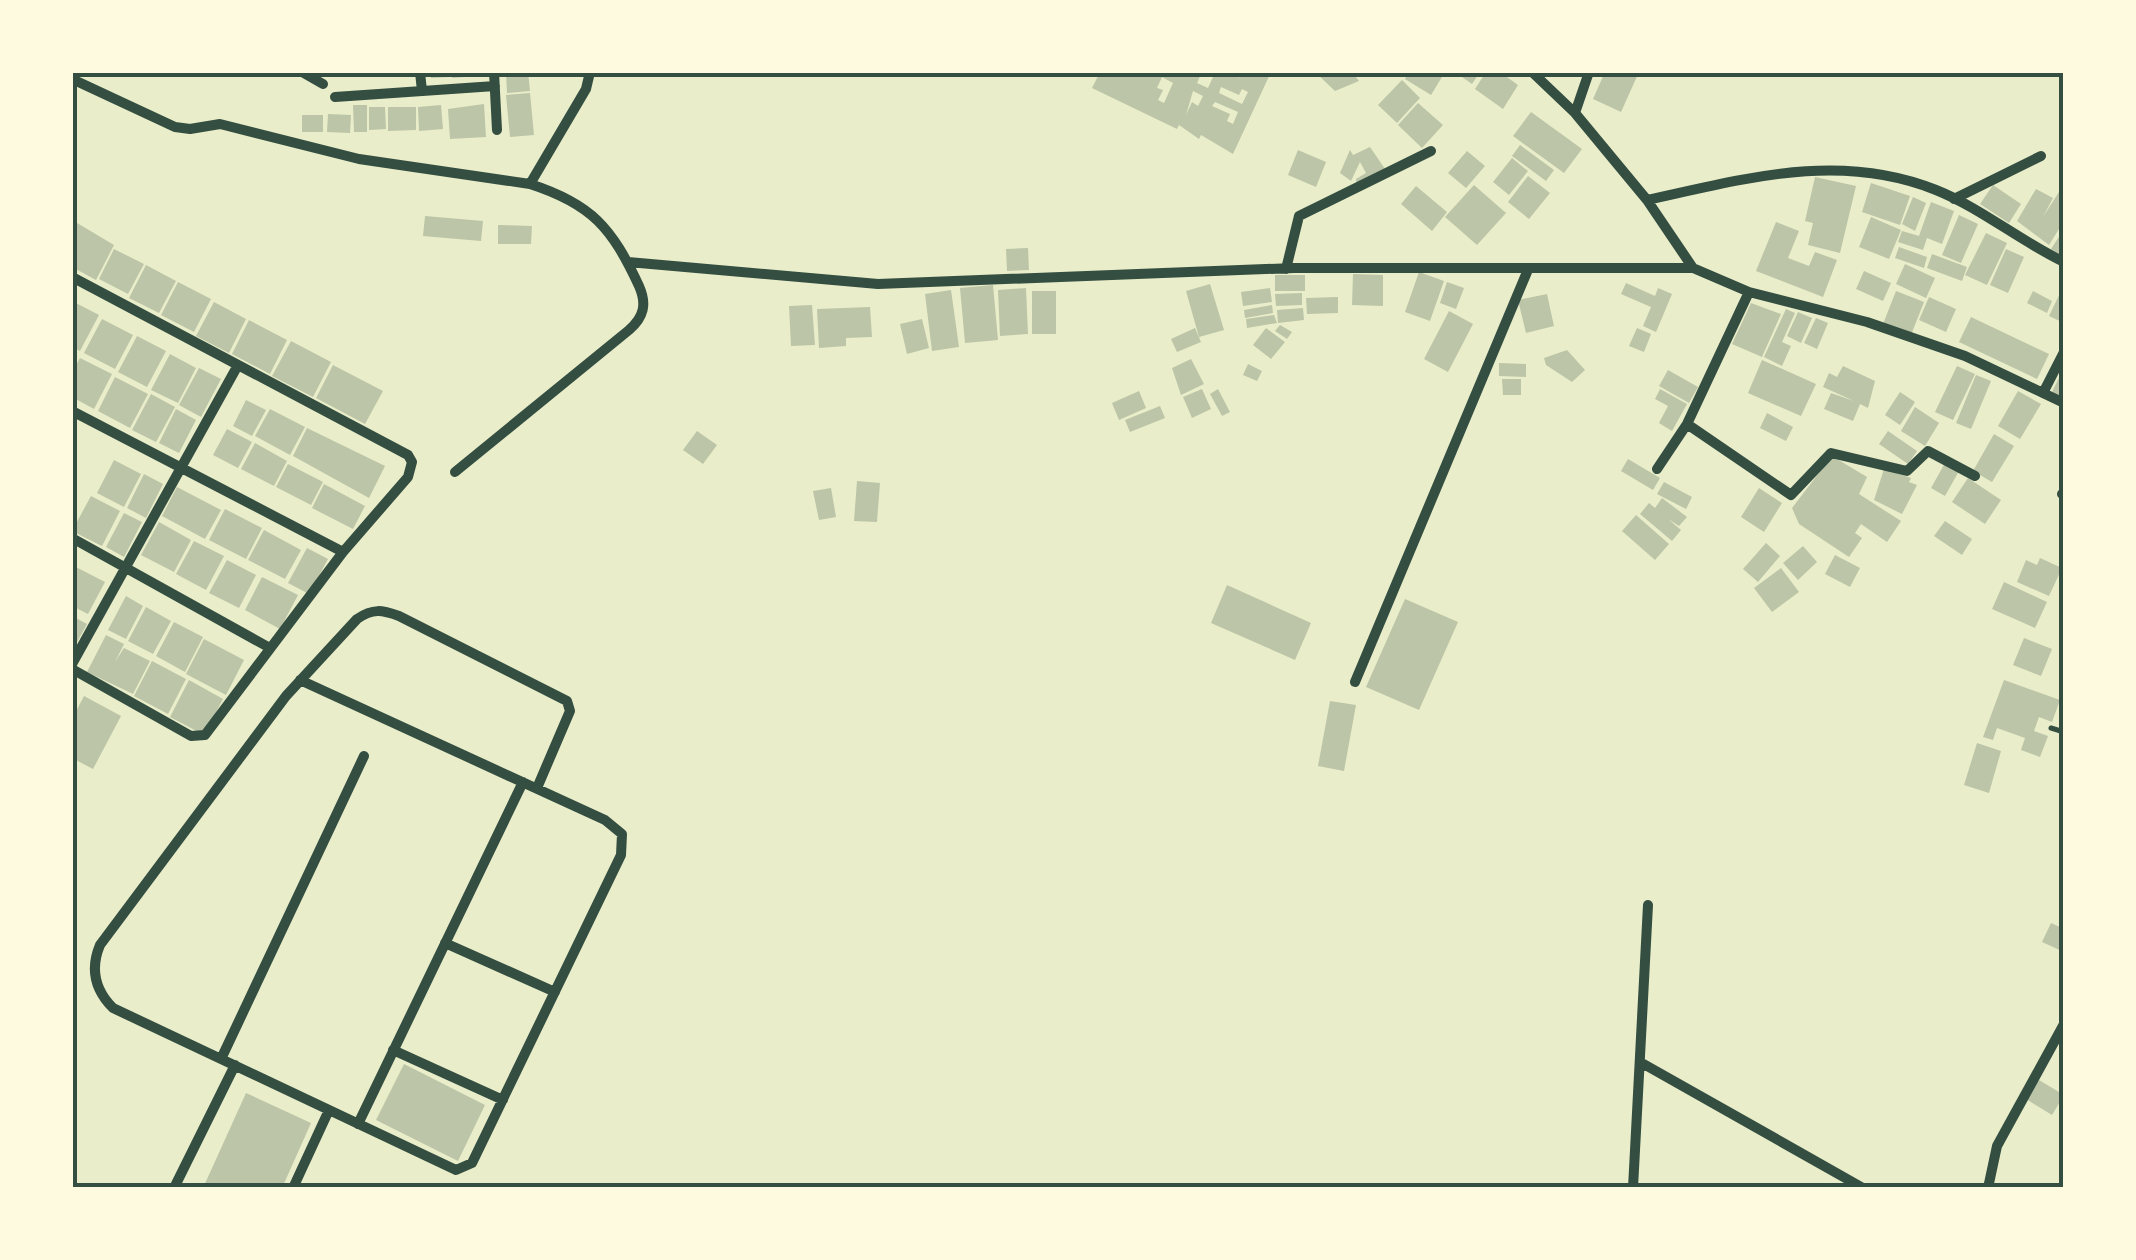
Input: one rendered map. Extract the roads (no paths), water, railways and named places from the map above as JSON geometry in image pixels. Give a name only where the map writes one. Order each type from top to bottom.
[{"type":"street","points":[[302,72],[323,84]]},
{"type":"street","points":[[420,72],[422,91]]},
{"type":"street","points":[[494,72],[497,130]]},
{"type":"street","points":[[530,184],[586,89],[590,72]]},
{"type":"street","points":[[1532,72],[1575,112],[1647,200],[1693,268]]},
{"type":"street","points":[[1575,112],[1589,72]]},
{"type":"street","points":[[72,79],[174,127],[190,130],[220,124],[359,158],[530,184],[578,202],[603,224],[628,262],[644,298],[637,324],[455,472]]},
{"type":"street","points":[[335,97],[495,86]]},
{"type":"street","points":[[1286,268],[1299,216],[1431,151]]},
{"type":"street","points":[[1954,199],[2041,156]]},
{"type":"street","points":[[1647,200],[1790,169],[1880,175],[1954,199],[2064,262]]},
{"type":"street","points":[[628,262],[878,284],[1286,268],[1527,272],[1693,268],[1749,292],[1867,322],[1965,356],[2064,403]]},
{"type":"street","points":[[1355,682],[1527,272]]},
{"type":"street","points":[[72,277],[408,455],[412,462],[408,476],[343,552],[208,732],[199,738],[72,666],[238,365]]},
{"type":"street","points":[[1658,469],[1687,424],[1749,292]]},
{"type":"street","points":[[2043,393],[2064,352]]},
{"type":"street","points":[[72,411],[343,552]]},
{"type":"street","points":[[1687,424],[1790,496],[1831,453],[1907,470],[1928,452],[1936,452],[1975,476]]},
{"type":"street","points":[[72,538],[270,648]]},
{"type":"street","points":[[300,680],[605,820],[622,834],[621,856],[503,1100],[465,1170],[456,1170],[114,1008],[96,985],[94,960],[100,945],[300,680],[368,612],[399,616],[567,701],[570,711],[536,788]]},
{"type":"street","points":[[221,1059],[364,756]]},
{"type":"street","points":[[358,1124],[523,782]]},
{"type":"street","points":[[1633,1188],[1648,905]]},
{"type":"street","points":[[445,943],[555,992]]},
{"type":"street","points":[[1988,1188],[1997,1146],[2064,1024]]},
{"type":"street","points":[[394,1050],[503,1100]]},
{"type":"street","points":[[1640,1062],[1863,1188]]},
{"type":"street","points":[[174,1188],[235,1065]]},
{"type":"street","points":[[293,1188],[329,1110]]},
{"type":"lane","points":[[2051,728],[2064,732]]}]
